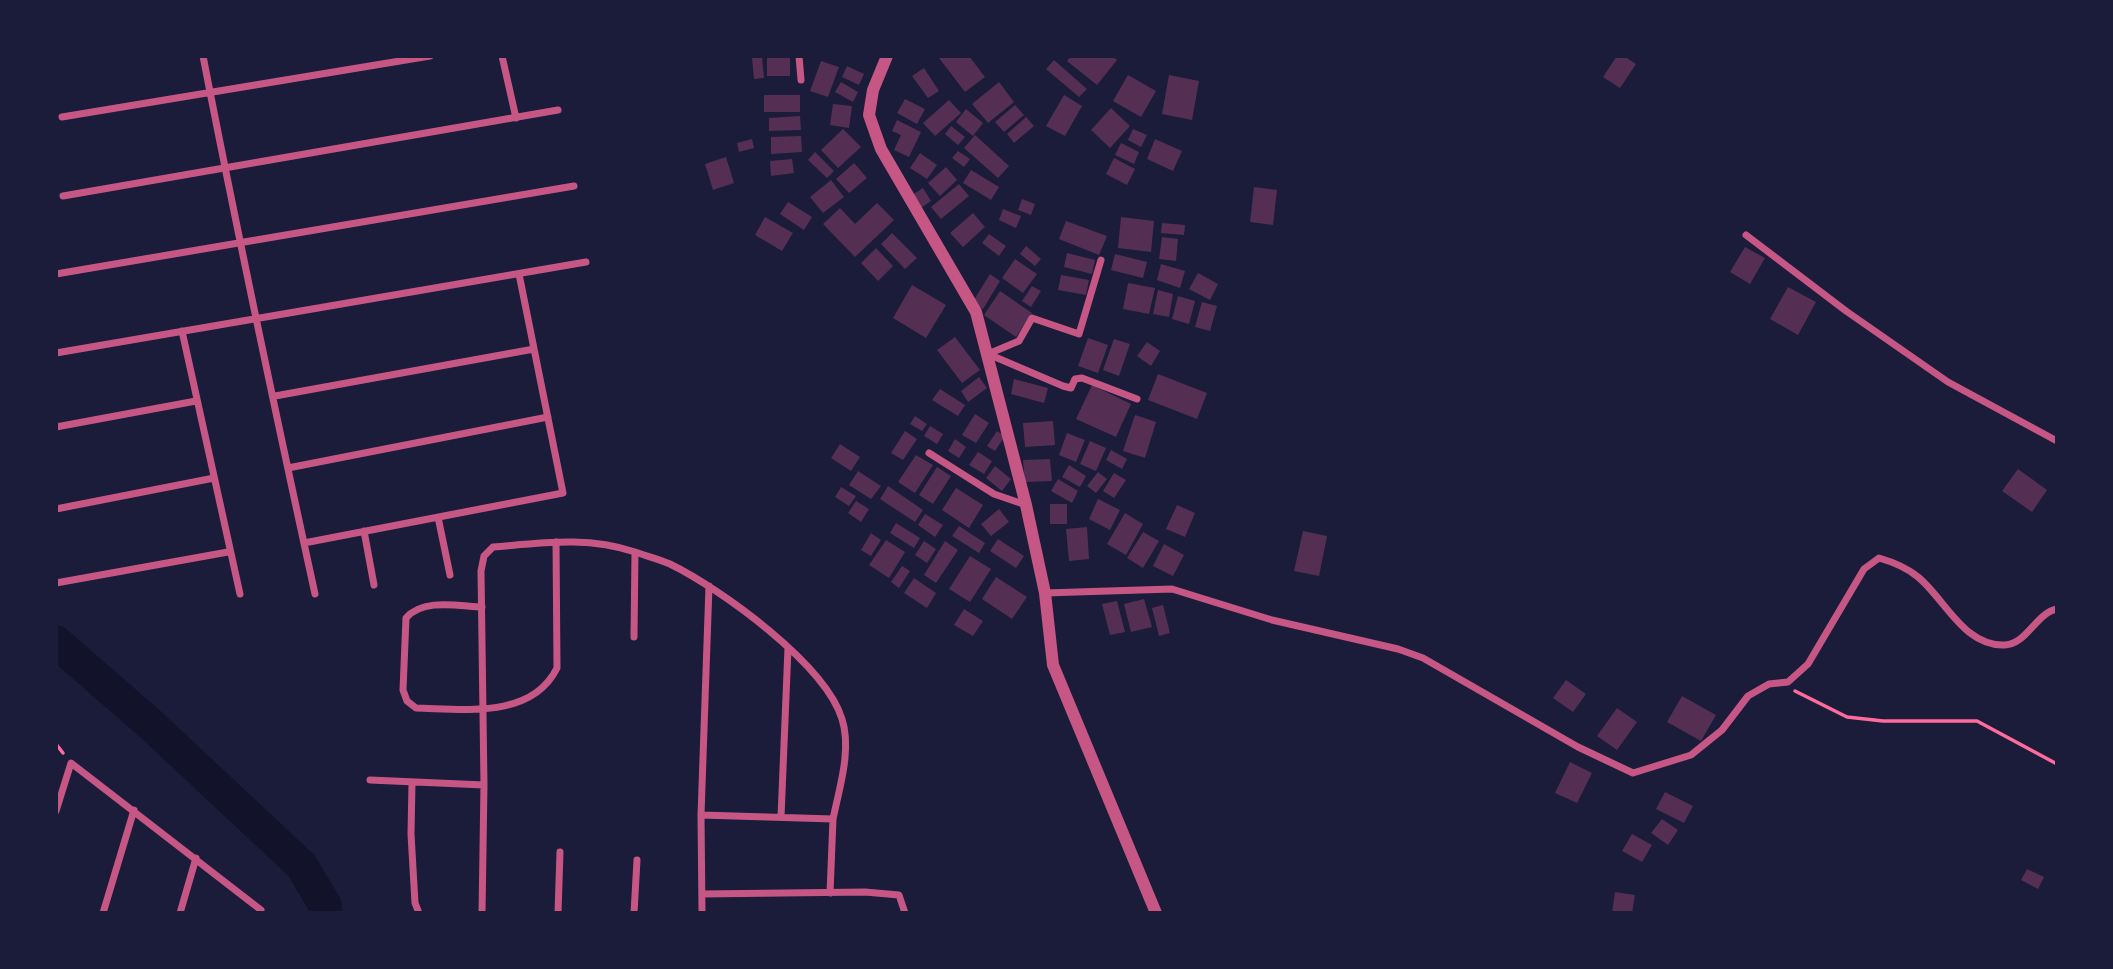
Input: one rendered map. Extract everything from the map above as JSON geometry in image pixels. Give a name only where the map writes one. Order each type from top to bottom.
[{"type":"street","points":[[203,56],[315,594]]},
{"type":"street","points":[[62,117],[430,56]]},
{"type":"street","points":[[502,56],[516,118]]},
{"type":"street","points":[[799,56],[801,80]]},
{"type":"street","points":[[887,56],[873,90],[869,115],[881,149],[976,312],[1026,505],[1045,593],[1053,665],[1156,913]]},
{"type":"street","points":[[63,196],[558,110]]},
{"type":"street","points":[[56,274],[574,186]]},
{"type":"street","points":[[1746,235],[1846,311],[1948,382],[2057,441]]},
{"type":"street","points":[[988,354],[1019,341],[1032,318],[1079,334],[1101,260]]},
{"type":"street","points":[[56,353],[586,262]]},
{"type":"street","points":[[304,543],[563,493],[519,274]]},
{"type":"street","points":[[182,331],[228,552],[240,594]]},
{"type":"street","points":[[275,396],[534,349]]},
{"type":"street","points":[[988,354],[1063,386],[1071,388],[1075,379],[1082,378],[1138,399]]},
{"type":"street","points":[[56,427],[196,401]]},
{"type":"street","points":[[288,468],[548,417]]},
{"type":"street","points":[[929,453],[994,494],[1026,505]]},
{"type":"street","points":[[56,509],[214,478]]},
{"type":"street","points":[[438,517],[450,575]]},
{"type":"street","points":[[364,531],[374,585]]},
{"type":"street","points":[[482,607],[422,606],[412,610],[405,618],[402,690],[407,701],[416,708],[484,709],[509,706],[548,685],[557,668],[556,542]]},
{"type":"street","points":[[482,913],[484,709],[481,570],[484,556],[493,547],[556,542],[605,542],[668,563],[709,586],[788,648],[807,664],[831,693],[843,721],[845,760],[833,819],[830,893]]},
{"type":"street","points":[[56,583],[228,552]]},
{"type":"street","points":[[634,637],[635,552]]},
{"type":"street","points":[[1045,593],[1172,589],[1272,620],[1398,649],[1423,658],[1578,747],[1633,773],[1691,755],[1722,730],[1748,696],[1769,684],[1788,682],[1808,664],[1864,569],[1879,558],[1896,563],[1919,578],[1967,631],[1986,642],[2006,646],[2017,642],[2047,611],[2057,609]]},
{"type":"street","points":[[702,913],[701,815],[709,586]]},
{"type":"street","points":[[781,817],[788,648]]},
{"type":"street","points":[[56,811],[71,763],[261,909],[260,913]]},
{"type":"street","points":[[370,780],[484,785]]},
{"type":"street","points":[[412,783],[411,834],[415,903],[419,913]]},
{"type":"street","points":[[103,913],[134,810]]},
{"type":"street","points":[[701,815],[833,819]]},
{"type":"street","points":[[558,913],[560,852]]},
{"type":"street","points":[[180,913],[196,858]]},
{"type":"street","points":[[634,913],[637,860]]},
{"type":"street","points":[[702,894],[899,895],[905,913]]},
{"type":"path","points":[[1769,684],[1798,692],[1847,716],[1883,722],[1977,721],[2057,764]]},
{"type":"building","points":[[767,56],[790,56],[790,76],[767,76]]},
{"type":"building","points":[[969,56],[985,77],[965,92],[939,58]]},
{"type":"building","points":[[1071,56],[1112,56],[1117,60],[1097,85],[1067,61]]},
{"type":"building","points":[[1617,56],[1624,56],[1636,64],[1620,88],[1603,77]]},
{"type":"building","points":[[762,57],[764,78],[754,79],[752,58]]},
{"type":"building","points":[[1054,60],[1087,89],[1079,97],[1046,69]]},
{"type":"building","points":[[821,61],[839,67],[828,97],[810,91]]},
{"type":"building","points":[[847,66],[864,74],[859,85],[842,77]]},
{"type":"building","points":[[924,68],[939,91],[928,98],[912,76]]},
{"type":"building","points":[[1128,75],[1156,91],[1141,117],[1113,101]]},
{"type":"building","points":[[1169,75],[1199,81],[1192,120],[1162,114]]},
{"type":"building","points":[[841,82],[858,92],[853,102],[835,92]]},
{"type":"building","points":[[999,82],[1014,102],[988,123],[972,104]]},
{"type":"building","points":[[764,95],[800,95],[800,112],[764,112]]},
{"type":"building","points":[[1064,95],[1082,106],[1065,136],[1046,126]]},
{"type":"building","points":[[905,99],[925,109],[917,124],[897,113]]},
{"type":"building","points":[[949,100],[961,113],[935,136],[923,123]]},
{"type":"building","points":[[833,104],[852,106],[849,128],[830,125]]},
{"type":"building","points":[[1015,105],[1024,115],[1004,132],[995,122]]},
{"type":"building","points":[[1111,108],[1130,126],[1110,148],[1091,130]]},
{"type":"building","points":[[966,109],[983,123],[973,136],[956,122]]},
{"type":"building","points":[[800,116],[801,130],[769,131],[769,118]]},
{"type":"building","points":[[1026,117],[1034,126],[1014,143],[1007,134]]},
{"type":"building","points":[[897,120],[921,132],[909,157],[894,150],[901,135],[892,131]]},
{"type":"building","points":[[951,126],[965,137],[958,145],[945,134]]},
{"type":"building","points":[[843,129],[861,147],[838,168],[821,150]]},
{"type":"building","points":[[1133,129],[1147,135],[1141,147],[1128,140]]},
{"type":"building","points":[[975,135],[1009,166],[998,178],[964,148]]},
{"type":"building","points":[[801,136],[802,152],[771,154],[771,137]]},
{"type":"building","points":[[752,139],[754,148],[739,152],[737,143]]},
{"type":"building","points":[[1155,139],[1182,151],[1173,171],[1147,159]]},
{"type":"building","points":[[1121,143],[1139,152],[1134,164],[1115,155]]},
{"type":"building","points":[[958,151],[970,159],[964,167],[952,158]]},
{"type":"building","points":[[815,152],[834,171],[827,178],[808,160]]},
{"type":"building","points":[[920,153],[937,165],[927,179],[910,168]]},
{"type":"building","points":[[726,157],[734,183],[713,190],[705,164]]},
{"type":"building","points":[[1114,158],[1135,169],[1127,185],[1106,174]]},
{"type":"building","points":[[792,159],[794,173],[771,176],[770,161]]},
{"type":"building","points":[[854,163],[867,178],[849,193],[836,179]]},
{"type":"building","points":[[946,167],[957,180],[940,196],[928,183]]},
{"type":"building","points":[[971,170],[999,187],[991,200],[963,183]]},
{"type":"building","points":[[831,180],[844,197],[823,213],[810,197]]},
{"type":"building","points":[[959,184],[969,196],[941,219],[931,207]]},
{"type":"building","points":[[1254,187],[1277,190],[1273,225],[1250,222]]},
{"type":"building","points":[[923,188],[931,201],[921,208],[912,195]]},
{"type":"building","points":[[1022,199],[1035,204],[1031,215],[1018,210]]},
{"type":"building","points":[[788,202],[812,217],[804,230],[780,214]]},
{"type":"building","points":[[877,203],[894,220],[855,257],[823,224],[840,208],[855,224]]},
{"type":"building","points":[[1003,209],[1021,216],[1016,228],[999,220]]},
{"type":"building","points":[[973,213],[985,227],[963,247],[950,233]]},
{"type":"building","points":[[765,217],[793,233],[782,251],[755,235]]},
{"type":"building","points":[[1121,217],[1154,221],[1151,252],[1118,248]]},
{"type":"building","points":[[1066,221],[1107,236],[1099,255],[1059,239]]},
{"type":"building","points":[[1162,223],[1185,225],[1184,235],[1161,233]]},
{"type":"building","points":[[892,233],[917,258],[905,269],[881,244]]},
{"type":"building","points":[[989,234],[1006,246],[999,256],[982,243]]},
{"type":"building","points":[[1162,237],[1178,239],[1176,261],[1159,259]]},
{"type":"building","points":[[1026,246],[1041,259],[1035,266],[1020,254]]},
{"type":"building","points":[[1745,247],[1765,258],[1750,284],[1730,272]]},
{"type":"building","points":[[876,248],[893,266],[878,281],[861,263]]},
{"type":"building","points":[[1067,253],[1095,260],[1092,274],[1064,267]]},
{"type":"building","points":[[1115,254],[1147,262],[1143,278],[1111,270]]},
{"type":"building","points":[[1015,259],[1037,274],[1023,293],[1002,278]]},
{"type":"building","points":[[1161,264],[1185,271],[1180,288],[1157,280]]},
{"type":"building","points":[[1198,273],[1218,284],[1210,300],[1189,289]]},
{"type":"building","points":[[990,274],[1000,281],[983,309],[972,303]]},
{"type":"building","points":[[1061,275],[1089,280],[1086,295],[1058,290]]},
{"type":"building","points":[[1128,283],[1155,288],[1149,314],[1123,309]]},
{"type":"building","points":[[912,285],[946,305],[926,338],[893,318]]},
{"type":"building","points":[[1032,286],[1041,291],[1031,307],[1022,301]]},
{"type":"building","points":[[1788,287],[1816,302],[1798,335],[1770,319]]},
{"type":"building","points":[[1158,290],[1173,294],[1169,317],[1153,314]]},
{"type":"building","points":[[1000,291],[1032,313],[1016,337],[984,315]]},
{"type":"building","points":[[1178,296],[1195,301],[1189,324],[1172,319]]},
{"type":"building","points":[[1202,302],[1217,306],[1210,331],[1195,327]]},
{"type":"building","points":[[955,337],[980,370],[962,383],[937,350]]},
{"type":"building","points":[[1088,338],[1108,345],[1098,373],[1078,366]]},
{"type":"building","points":[[1114,339],[1130,344],[1119,376],[1103,370]]},
{"type":"building","points":[[1147,342],[1160,351],[1151,366],[1137,356]]},
{"type":"building","points":[[1158,374],[1207,393],[1197,419],[1148,400]]},
{"type":"building","points":[[979,377],[987,388],[968,402],[961,391]]},
{"type":"building","points":[[1014,379],[1048,388],[1044,403],[1011,394]]},
{"type":"building","points":[[1092,385],[1131,404],[1116,437],[1076,419]]},
{"type":"building","points":[[940,389],[965,405],[958,416],[932,400]]},
{"type":"building","points":[[975,414],[989,423],[976,443],[962,435]]},
{"type":"building","points":[[1135,415],[1156,422],[1145,458],[1123,451]]},
{"type":"building","points":[[915,416],[927,424],[922,431],[910,424]]},
{"type":"building","points":[[1053,421],[1055,445],[1025,447],[1023,423]]},
{"type":"building","points":[[930,426],[943,434],[937,444],[924,436]]},
{"type":"building","points":[[905,431],[917,439],[903,460],[891,453]]},
{"type":"building","points":[[997,431],[1005,436],[995,451],[987,446]]},
{"type":"building","points":[[1067,433],[1085,440],[1076,462],[1059,455]]},
{"type":"building","points":[[955,439],[966,447],[959,458],[948,451]]},
{"type":"building","points":[[1090,441],[1106,448],[1096,471],[1080,464]]},
{"type":"building","points":[[840,444],[860,457],[851,471],[831,458]]},
{"type":"building","points":[[1111,450],[1127,459],[1122,469],[1106,460]]},
{"type":"building","points":[[978,452],[992,461],[984,474],[969,465]]},
{"type":"building","points":[[916,455],[933,465],[915,493],[898,482]]},
{"type":"building","points":[[1050,459],[1052,481],[1025,482],[1023,460]]},
{"type":"building","points":[[1069,465],[1086,476],[1080,487],[1062,477]]},
{"type":"building","points":[[995,466],[1011,479],[1002,491],[986,478]]},
{"type":"building","points":[[937,467],[951,476],[933,504],[919,495]]},
{"type":"building","points":[[2018,469],[2047,490],[2032,512],[2002,491]]},
{"type":"building","points":[[858,471],[881,486],[871,499],[849,485]]},
{"type":"building","points":[[1098,472],[1107,479],[1096,493],[1087,486]]},
{"type":"building","points":[[1114,473],[1126,480],[1114,498],[1103,491]]},
{"type":"building","points":[[1058,479],[1078,491],[1072,503],[1051,491]]},
{"type":"building","points":[[888,486],[923,510],[915,522],[880,499]]},
{"type":"building","points":[[841,487],[856,496],[849,506],[835,497]]},
{"type":"building","points":[[956,488],[983,505],[969,528],[942,510]]},
{"type":"building","points":[[1098,499],[1120,510],[1110,530],[1089,519]]},
{"type":"building","points":[[856,501],[869,509],[861,522],[848,513]]},
{"type":"building","points":[[1050,504],[1067,504],[1067,524],[1050,524]]},
{"type":"building","points":[[1177,505],[1195,513],[1185,537],[1166,529]]},
{"type":"building","points":[[999,509],[1009,522],[991,536],[981,524]]},
{"type":"building","points":[[1125,513],[1143,524],[1126,555],[1107,544]]},
{"type":"building","points":[[925,514],[943,525],[935,537],[918,525]]},
{"type":"building","points":[[896,523],[920,538],[914,548],[890,533]]},
{"type":"building","points":[[959,526],[985,543],[979,553],[952,536]]},
{"type":"building","points":[[1087,527],[1089,559],[1069,561],[1066,529]]},
{"type":"building","points":[[1303,531],[1327,536],[1319,576],[1294,571]]},
{"type":"building","points":[[1143,532],[1159,541],[1143,568],[1127,558]]},
{"type":"building","points":[[871,533],[881,540],[871,556],[861,550]]},
{"type":"building","points":[[998,539],[1024,556],[1016,568],[990,551]]},
{"type":"building","points":[[886,540],[905,552],[889,578],[869,565]]},
{"type":"building","points":[[924,541],[936,549],[927,563],[915,555]]},
{"type":"building","points":[[945,541],[958,550],[936,583],[924,575]]},
{"type":"building","points":[[1164,544],[1184,555],[1173,576],[1153,566]]},
{"type":"building","points":[[970,556],[991,569],[970,602],[949,589]]},
{"type":"building","points":[[902,566],[910,571],[899,588],[891,582]]},
{"type":"building","points":[[996,577],[1027,597],[1012,619],[982,599]]},
{"type":"building","points":[[914,578],[936,593],[927,608],[904,593]]},
{"type":"building","points":[[1144,599],[1152,627],[1131,632],[1124,604]]},
{"type":"building","points":[[1117,601],[1125,632],[1110,635],[1102,604]]},
{"type":"building","points":[[1163,605],[1170,633],[1159,636],[1152,608]]},
{"type":"building","points":[[964,609],[983,621],[973,636],[954,625]]},
{"type":"building","points":[[1566,680],[1586,694],[1573,712],[1553,698]]},
{"type":"building","points":[[1682,696],[1716,715],[1701,741],[1667,722]]},
{"type":"building","points":[[1617,708],[1637,722],[1617,750],[1597,736]]},
{"type":"building","points":[[1570,762],[1592,773],[1577,803],[1555,793]]},
{"type":"building","points":[[1665,792],[1693,806],[1684,823],[1656,809]]},
{"type":"building","points":[[1662,819],[1678,830],[1668,845],[1651,833]]},
{"type":"building","points":[[1632,834],[1652,845],[1642,862],[1622,851]]},
{"type":"building","points":[[2027,869],[2044,877],[2038,889],[2021,880]]},
{"type":"building","points":[[1615,892],[1635,895],[1632,913],[1612,913]]},
{"type":"waterway","points":[[56,642],[148,722],[301,865],[325,905],[326,913]]}]
